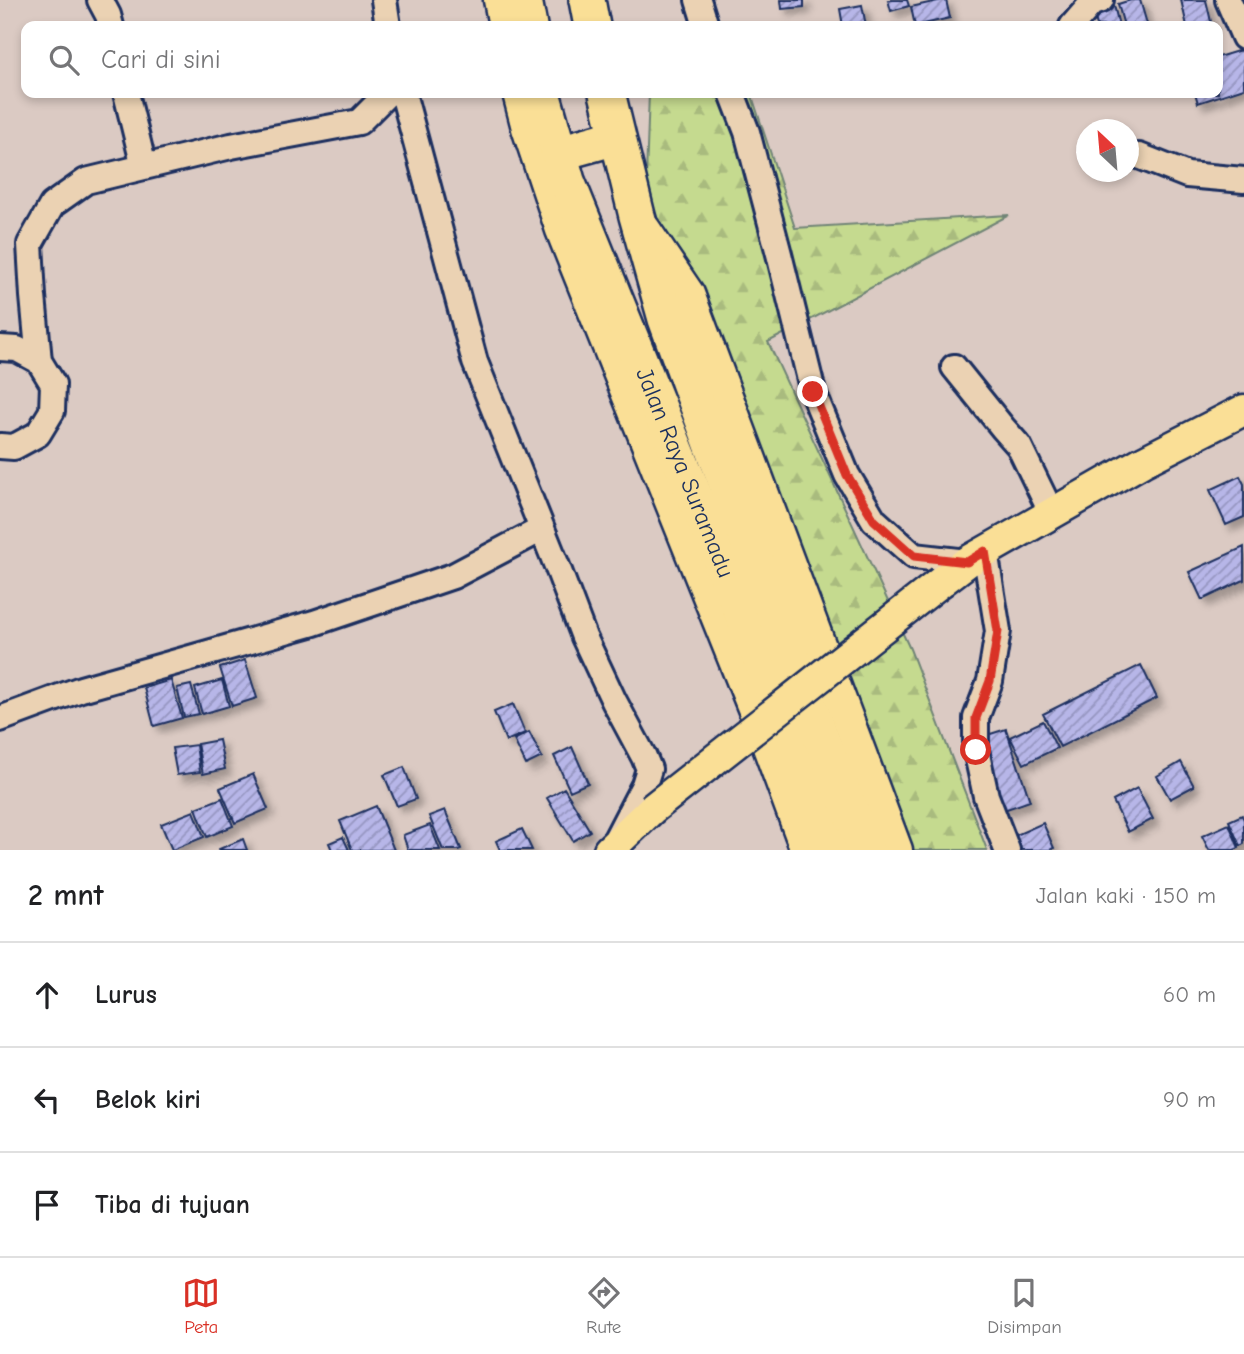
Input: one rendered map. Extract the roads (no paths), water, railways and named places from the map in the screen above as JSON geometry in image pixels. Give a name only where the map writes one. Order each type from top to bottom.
[{"type":"highway","points":[[524,0],[528,21]]},
{"type":"highway","points":[[587,0],[591,21]]},
{"type":"highway","name":"Jalan Raya Suramadu","points":[[543,98],[567,181],[835,850]]},
{"type":"highway","name":"Jalan Raya Suramadu","points":[[608,98],[636,216],[666,319],[866,850]]},
{"type":"highway","points":[[559,153],[617,137]]},
{"type":"main road","points":[[499,0],[503,21]]},
{"type":"main road","name":"Jalan Raya Suramadu","points":[[519,98],[542,178],[561,230],[761,728],[806,850]]},
{"type":"main road","name":"Jalan Raya Suramadu","points":[[636,216],[689,294],[897,850]]},
{"type":"main road","points":[[610,848],[652,809],[976,556],[1142,461],[1244,410]]},
{"type":"main road","points":[[761,728],[798,752]]},
{"type":"street","points":[[100,0],[110,21]]},
{"type":"street","points":[[384,0],[387,21]]},
{"type":"street","points":[[698,0],[704,21]]},
{"type":"street","points":[[1076,21],[1092,3],[1101,0]]},
{"type":"street","points":[[1228,0],[1244,37]]},
{"type":"street","points":[[127,98],[144,167]]},
{"type":"street","points":[[0,446],[15,447],[38,434],[52,411],[53,384],[39,361],[30,244],[52,205],[86,181],[231,146],[359,122],[383,98]]},
{"type":"street","points":[[404,98],[475,362],[584,637],[649,769],[644,785],[610,848]]},
{"type":"street","points":[[734,98],[747,132],[813,392],[847,475],[874,520],[914,556],[976,556],[998,631],[990,681],[976,718],[976,750],[986,796],[1007,850]]},
{"type":"street","points":[[1139,156],[1187,176],[1244,180]]},
{"type":"street","points":[[0,348],[18,349],[39,361]]},
{"type":"street","points":[[954,368],[1019,446],[1052,514]]},
{"type":"street","points":[[0,719],[81,689],[314,623],[453,576],[542,529]]}]
